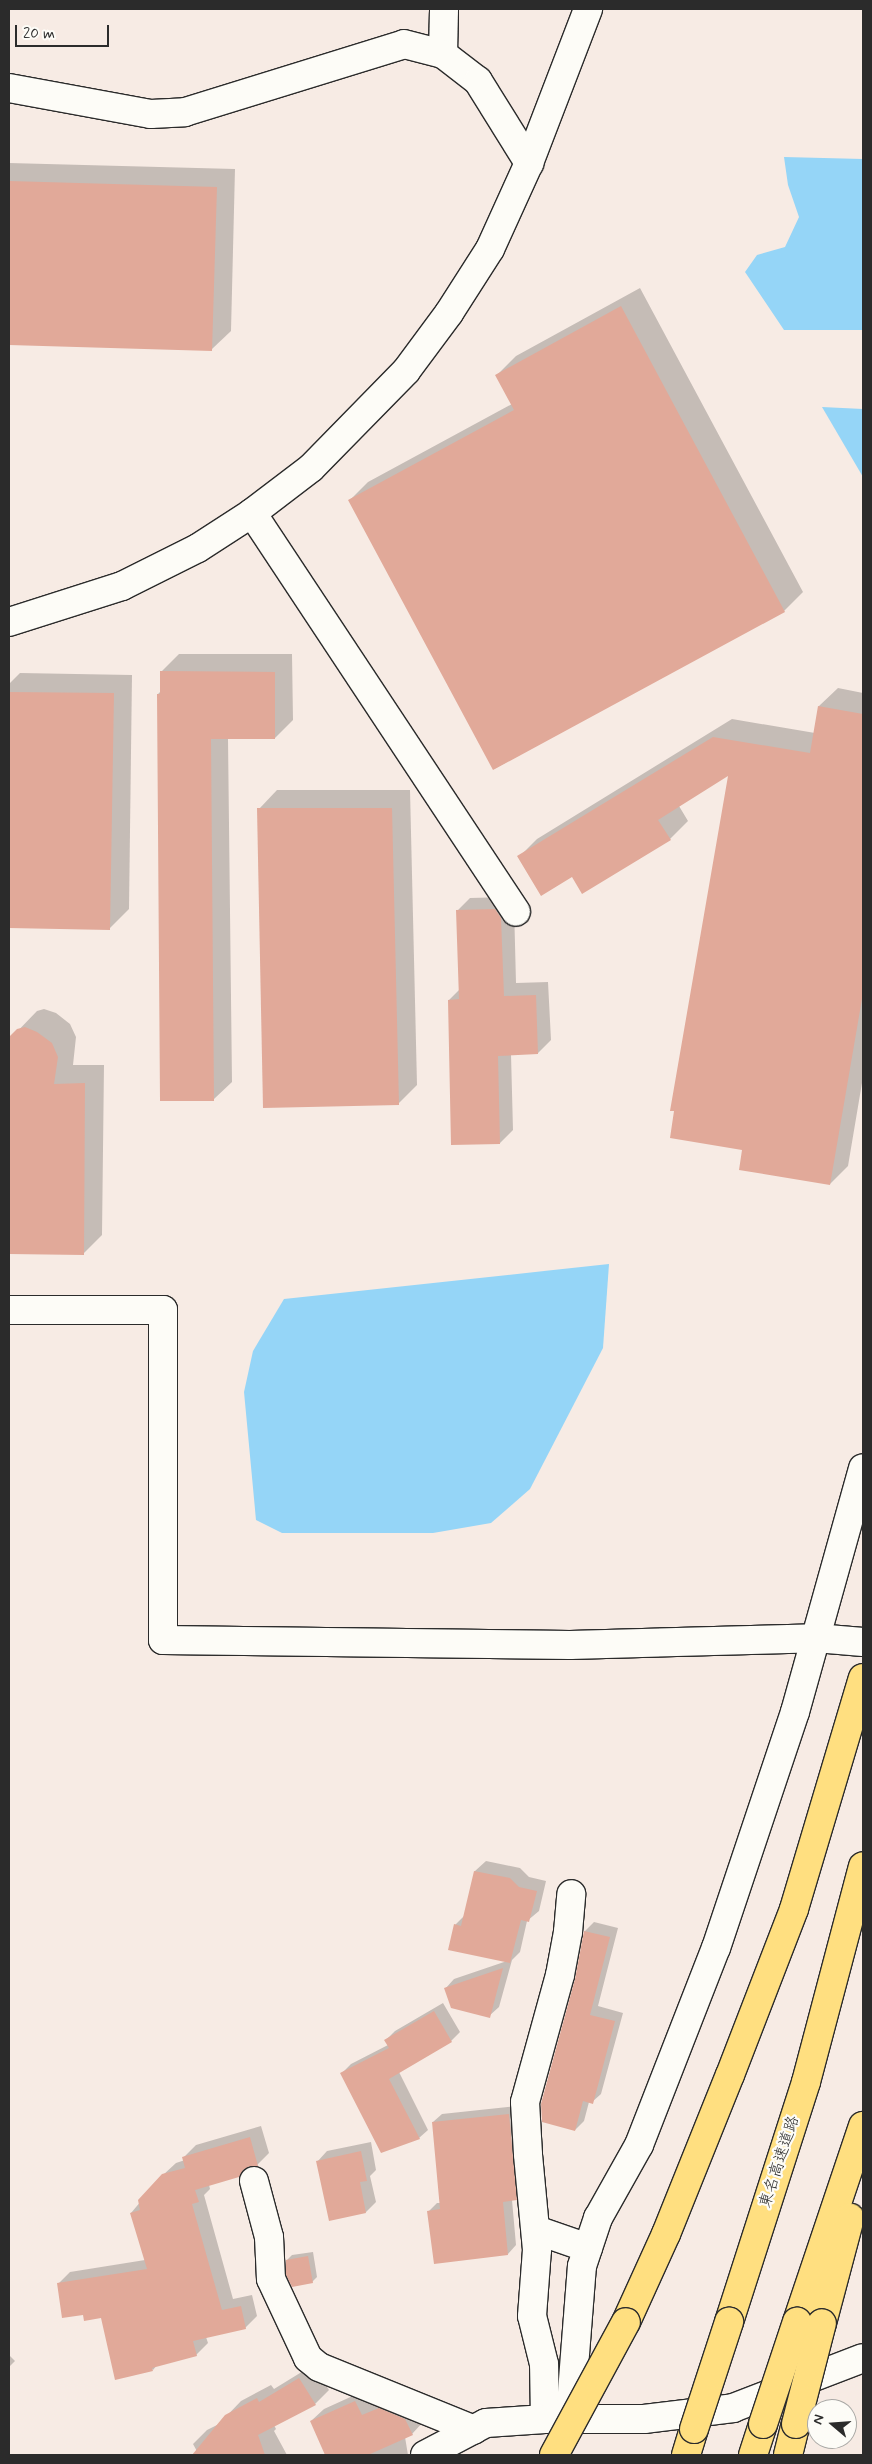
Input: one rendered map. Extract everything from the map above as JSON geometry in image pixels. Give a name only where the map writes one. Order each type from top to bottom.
[{"type":"highway","points":[[554,2455],[626,2322],[666,2234],[794,1909],[863,1678]]},
{"type":"highway","name":"東名高速道路","points":[[686,2455],[806,2082],[863,1866]]},
{"type":"highway","points":[[788,2455],[796,2424],[810,2322],[863,2126]]},
{"type":"highway","points":[[753,2455],[763,2424],[810,2322],[863,2168]]},
{"type":"street","points":[[444,9],[444,54]]},
{"type":"street","points":[[9,622],[122,586],[198,548],[252,513],[311,468],[406,371],[449,313],[490,249],[529,163],[588,9]]},
{"type":"street","points":[[9,88],[151,114],[185,112],[404,44],[444,54],[478,81],[529,163]]},
{"type":"street","points":[[252,513],[516,912]]},
{"type":"street","points":[[9,1310],[164,1310],[163,1640],[570,1645],[816,1638],[863,1642]]},
{"type":"street","points":[[557,2419],[582,2266],[598,2218],[639,2144],[716,1948],[795,1712],[863,1468]]},
{"type":"street","points":[[559,2455],[557,2419],[532,2316],[537,2250],[525,2102],[560,1975],[568,1932],[571,1894]]},
{"type":"street","points":[[254,2181],[269,2237],[271,2279],[308,2358],[319,2367],[474,2430]]},
{"type":"street","points":[[536,2230],[588,2248]]},
{"type":"street","points":[[425,2455],[486,2424],[557,2419],[644,2419],[733,2408],[863,2358]]},
{"type":"water","points":[[784,157],[863,159],[863,330],[784,330],[745,272],[757,255],[785,247],[799,217],[788,185]]},
{"type":"water","points":[[822,407],[863,409],[863,477]]},
{"type":"water","points":[[609,1264],[603,1348],[530,1489],[491,1523],[433,1533],[282,1533],[256,1520],[244,1392],[253,1351],[284,1299]]},
{"type":"building","points":[[9,181],[217,187],[212,351],[9,345]]},
{"type":"building","points":[[621,306],[785,612],[493,770],[348,500],[514,410],[495,375]]},
{"type":"building","points":[[160,671],[275,672],[275,739],[211,739],[214,1101],[160,1101],[157,694],[160,694]]},
{"type":"building","points":[[9,692],[114,693],[110,930],[9,928]]},
{"type":"building","points":[[818,706],[863,714],[863,993],[830,1185],[739,1170],[742,1150],[670,1138],[674,1111],[670,1111],[728,776],[658,820],[671,840],[582,894],[572,877],[541,896],[517,856],[713,737],[810,753]]},
{"type":"building","points":[[257,808],[392,808],[399,1105],[263,1108]]},
{"type":"building","points":[[495,909],[501,918],[504,996],[536,995],[538,1054],[498,1056],[500,1144],[451,1145],[448,1000],[459,999],[456,910]]},
{"type":"building","points":[[25,1027],[37,1032],[52,1043],[58,1057],[54,1084],[85,1083],[84,1255],[9,1254],[9,1037],[17,1029]]},
{"type":"building","points":[[474,1871],[510,1878],[519,1887],[537,1891],[529,1922],[521,1920],[510,1963],[448,1950],[454,1924],[461,1926]]},
{"type":"building","points":[[584,1931],[610,1937],[590,2015],[615,2021],[593,2104],[583,2101],[575,2131],[542,2122],[541,2104],[575,1979]]},
{"type":"building","points":[[503,1968],[490,2018],[451,2008],[444,1988]]},
{"type":"building","points":[[434,2011],[452,2042],[389,2079],[420,2139],[381,2153],[340,2073],[389,2048],[384,2040]]},
{"type":"building","points":[[509,2114],[517,2200],[503,2202],[508,2255],[434,2264],[427,2211],[440,2209],[432,2122]]},
{"type":"building","points":[[250,2137],[258,2166],[250,2166],[243,2170],[239,2177],[195,2190],[199,2202],[192,2204],[222,2310],[241,2306],[246,2329],[193,2341],[197,2356],[152,2368],[153,2371],[115,2380],[101,2318],[84,2321],[83,2315],[62,2318],[57,2283],[147,2269],[130,2213],[140,2210],[138,2200],[162,2174],[185,2168],[182,2157]]},
{"type":"building","points":[[361,2151],[367,2181],[360,2182],[366,2213],[329,2221],[316,2161]]},
{"type":"building","points":[[308,2256],[313,2283],[292,2287],[286,2275],[286,2260]]},
{"type":"building","points":[[299,2378],[316,2405],[258,2435],[265,2455],[192,2455],[225,2415],[257,2398],[259,2402]]},
{"type":"building","points":[[355,2401],[362,2415],[379,2408],[405,2419],[413,2435],[368,2455],[325,2455],[310,2421]]}]
